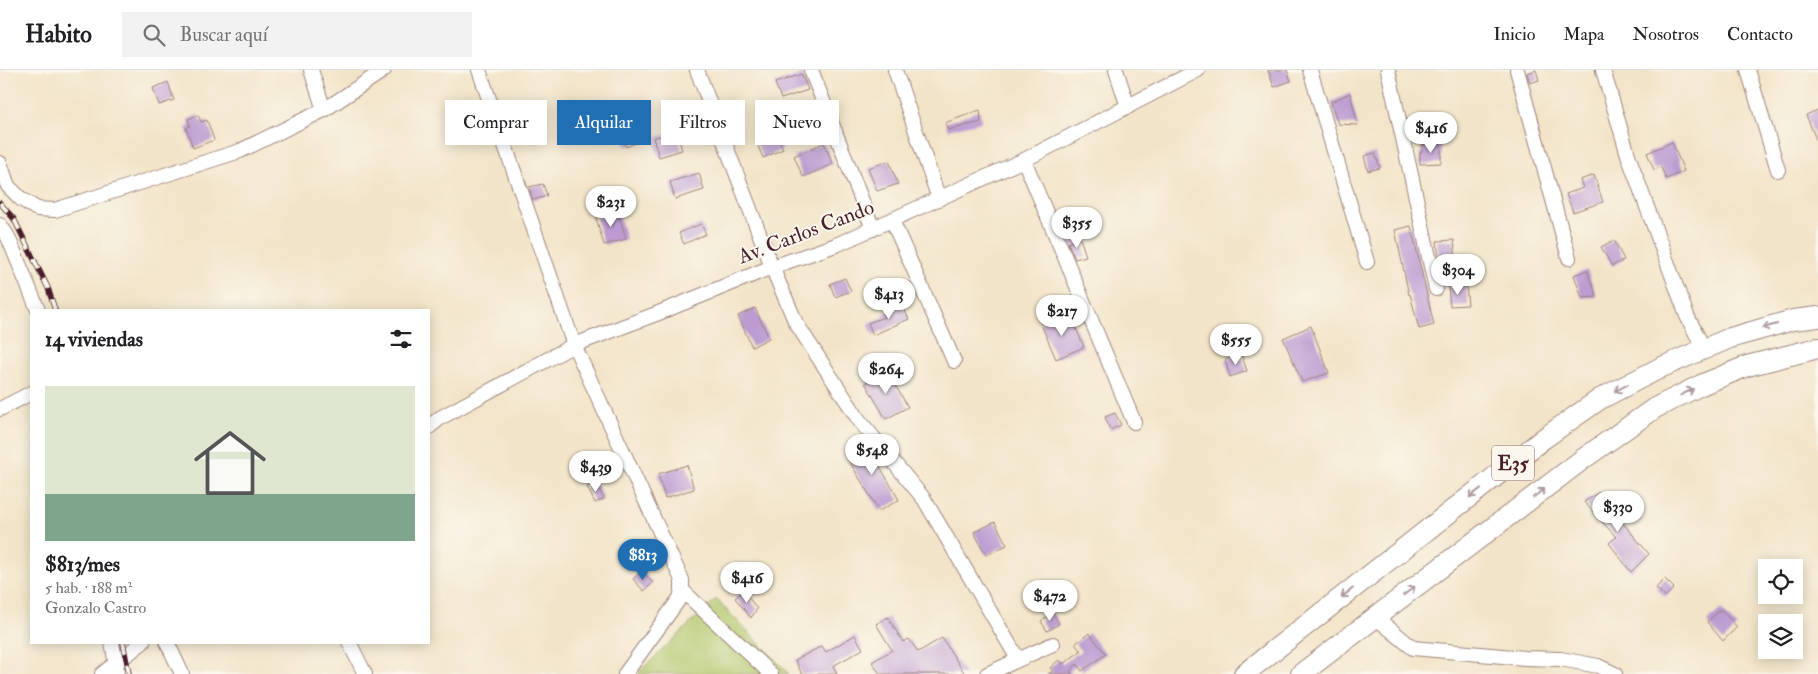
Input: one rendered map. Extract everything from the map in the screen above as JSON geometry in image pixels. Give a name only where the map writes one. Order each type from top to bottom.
[{"type":"highway","name":"E35","points":[[1244,674],[1543,439],[1600,399],[1662,367],[1730,338],[1784,322],[1818,317]]},
{"type":"highway","name":"E35","points":[[1301,674],[1583,459],[1655,408],[1701,385],[1747,366],[1818,348]]},
{"type":"street","points":[[311,70],[324,110]]},
{"type":"street","points":[[0,163],[4,189],[37,209],[55,210],[240,151],[324,110],[384,70]]},
{"type":"street","points":[[478,70],[574,345],[682,580],[680,598],[625,674]]},
{"type":"street","points":[[697,70],[772,267],[796,323],[859,420],[924,499],[1018,659]]},
{"type":"street","points":[[812,70],[873,228]]},
{"type":"street","points":[[895,70],[939,199]]},
{"type":"street","points":[[1116,70],[1128,107]]},
{"type":"street","name":"Av. Carlos Cando","points":[[430,426],[440,418],[574,345],[772,267],[836,245],[1024,160],[1198,70]]},
{"type":"street","points":[[1310,70],[1367,262]]},
{"type":"street","points":[[1388,70],[1436,290]]},
{"type":"street","points":[[1517,70],[1570,258]]},
{"type":"street","points":[[1603,70],[1628,158],[1687,316],[1704,349]]},
{"type":"street","points":[[1748,70],[1778,170]]},
{"type":"street","points":[[1024,160],[1134,422]]},
{"type":"street","points":[[892,220],[954,361]]},
{"type":"street","points":[[0,225],[4,239],[38,309]]},
{"type":"street","points":[[0,409],[30,394]]},
{"type":"street","points":[[682,590],[771,674]]},
{"type":"street","points":[[1375,618],[1413,648],[1526,658],[1561,659],[1598,666],[1614,674]]},
{"type":"street","points":[[112,644],[117,669]]},
{"type":"street","points":[[102,674],[117,669],[141,644]]},
{"type":"street","points":[[168,644],[182,674]]},
{"type":"street","points":[[350,644],[365,674]]},
{"type":"street","points":[[987,674],[1052,644]]},
{"type":"green space","points":[[716,599],[789,674],[638,673]]},
{"type":"building","points":[[1268,70],[1287,70],[1291,81],[1274,87]]},
{"type":"building","points":[[1536,70],[1539,80],[1530,83],[1527,73]]},
{"type":"building","points":[[802,74],[808,90],[781,99],[775,83]]},
{"type":"building","points":[[168,82],[174,100],[159,105],[153,88]]},
{"type":"building","points":[[1350,93],[1358,125],[1338,124],[1331,102]]},
{"type":"building","points":[[980,110],[981,122],[948,130],[945,123]]},
{"type":"building","points":[[1818,110],[1818,144],[1806,115]]},
{"type":"building","points":[[198,115],[201,122],[207,120],[214,140],[193,148],[186,128],[190,126],[188,119]]},
{"type":"building","points":[[661,136],[661,145],[680,145],[682,150],[659,157],[653,138]]},
{"type":"building","points":[[1672,142],[1684,171],[1666,179],[1661,167],[1654,170],[1647,153]]},
{"type":"building","points":[[1441,144],[1441,163],[1420,164],[1422,145]]},
{"type":"building","points":[[758,145],[781,145],[783,149],[763,158]]},
{"type":"building","points":[[819,145],[825,145],[833,164],[803,177],[794,156]]},
{"type":"building","points":[[1375,153],[1380,168],[1368,171],[1364,156]]},
{"type":"building","points":[[889,161],[898,184],[877,191],[868,168]]},
{"type":"building","points":[[699,173],[704,190],[675,199],[670,182]]},
{"type":"building","points":[[1594,175],[1603,202],[1573,212],[1566,194],[1583,188],[1580,180]]},
{"type":"building","points":[[543,184],[547,196],[533,200],[529,187]]},
{"type":"building","points":[[618,212],[626,239],[604,245],[596,218]]},
{"type":"building","points":[[701,224],[706,234],[684,244],[679,233]]},
{"type":"building","points":[[1411,226],[1434,325],[1419,329],[1409,295],[1395,230]]},
{"type":"building","points":[[1080,238],[1086,256],[1075,259],[1068,243]]},
{"type":"building","points":[[1454,240],[1456,260],[1439,262],[1437,241]]},
{"type":"building","points":[[1614,240],[1624,260],[1612,266],[1601,247]]},
{"type":"building","points":[[1587,270],[1597,297],[1582,298],[1574,275]]},
{"type":"building","points":[[845,278],[851,291],[835,297],[830,284]]},
{"type":"building","points":[[1466,285],[1468,305],[1450,306],[1448,286]]},
{"type":"building","points":[[902,305],[909,319],[873,335],[868,323],[884,317],[883,314]]},
{"type":"building","points":[[755,308],[769,338],[752,347],[738,316]]},
{"type":"building","points":[[1072,319],[1084,347],[1056,359],[1040,322]]},
{"type":"building","points":[[1311,326],[1329,373],[1302,382],[1283,338]]},
{"type":"building","points":[[1241,354],[1247,371],[1230,377],[1225,360]]},
{"type":"building","points":[[887,371],[908,407],[886,419],[865,383]]},
{"type":"building","points":[[1115,413],[1121,425],[1110,430],[1105,417]]},
{"type":"building","points":[[866,442],[899,500],[879,511],[845,454]]},
{"type":"building","points":[[687,465],[694,489],[665,498],[658,474]]},
{"type":"building","points":[[596,483],[604,499],[595,503],[587,487]]},
{"type":"building","points":[[1600,492],[1617,516],[1649,554],[1631,572],[1609,543],[1616,537],[1584,502]]},
{"type":"building","points":[[995,522],[1007,545],[986,555],[974,532]]},
{"type":"building","points":[[642,571],[653,583],[644,591],[633,579]]},
{"type":"building","points":[[1665,579],[1674,588],[1665,597],[1656,588]]},
{"type":"building","points":[[744,591],[757,609],[751,618],[735,598]]},
{"type":"building","points":[[1721,609],[1737,627],[1723,641],[1707,622]]},
{"type":"building","points":[[1053,613],[1059,624],[1047,631],[1041,621]]},
{"type":"building","points":[[888,617],[903,642],[909,639],[918,652],[942,638],[965,674],[880,674],[872,662],[892,650],[876,624]]},
{"type":"building","points":[[1089,633],[1106,654],[1082,671],[1077,664],[1070,671],[1072,674],[1048,674],[1053,671],[1050,668],[1059,660],[1063,664],[1081,651],[1075,644]]},
{"type":"building","points":[[855,635],[863,649],[833,666],[837,674],[802,674],[795,660],[822,646],[826,652]]},
{"type":"railway","points":[[0,203],[14,219],[48,288],[55,309]]},
{"type":"railway","points":[[123,644],[129,674]]}]
